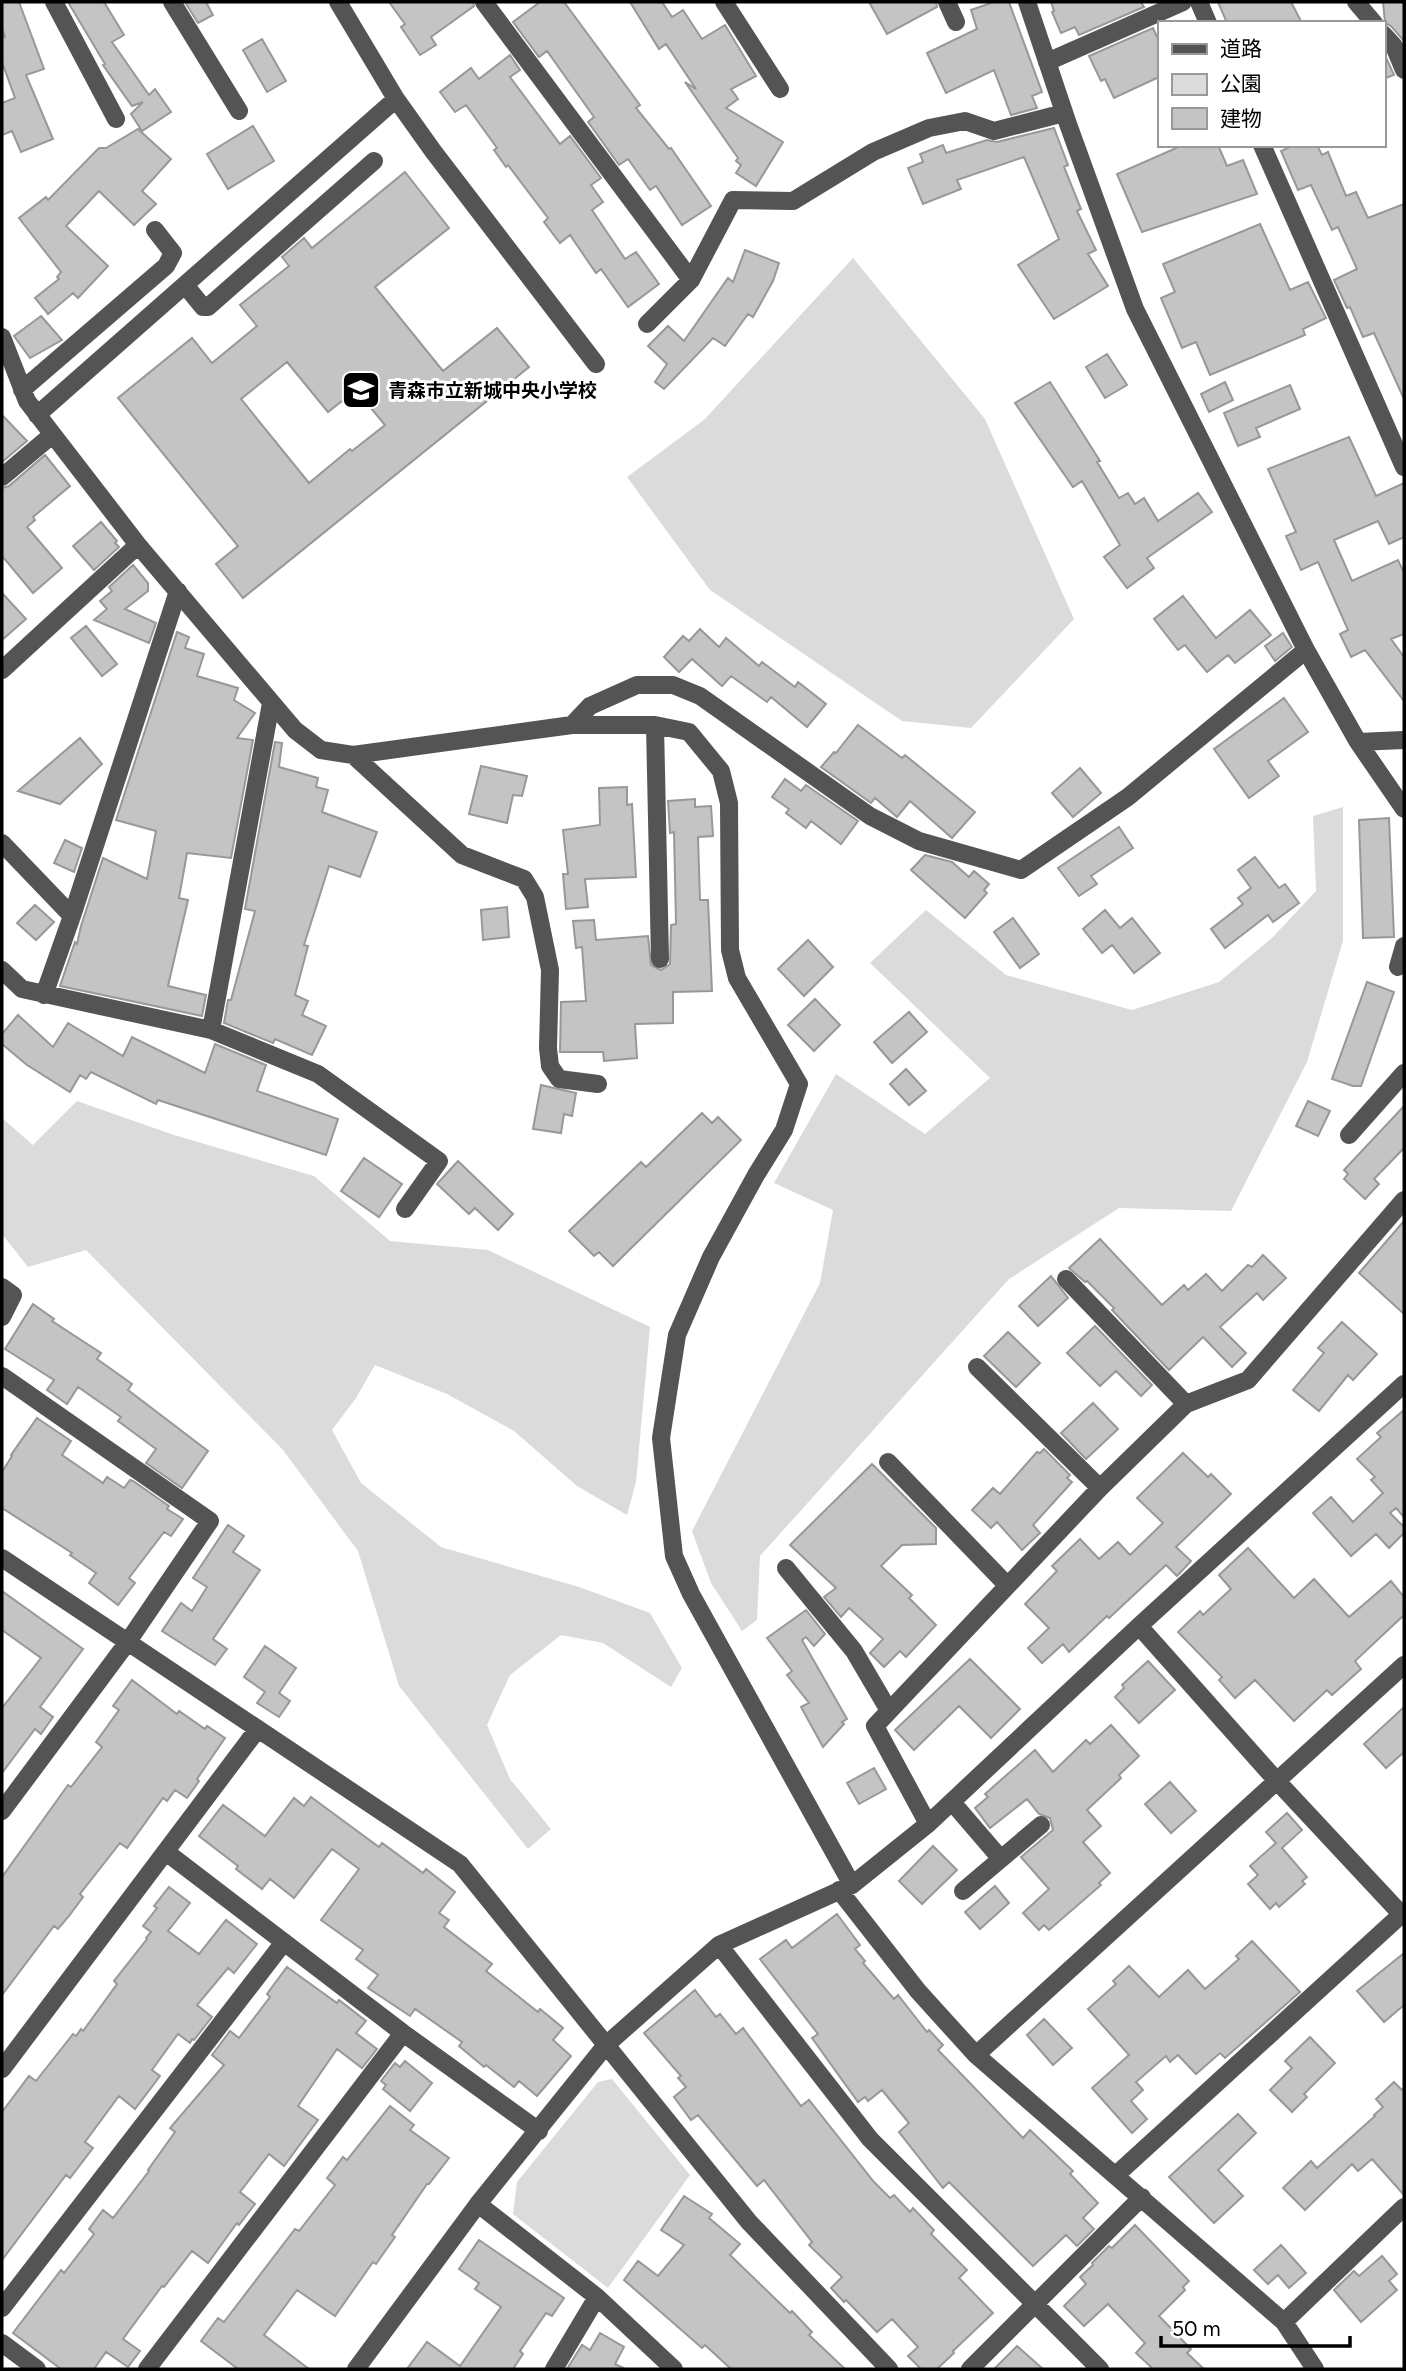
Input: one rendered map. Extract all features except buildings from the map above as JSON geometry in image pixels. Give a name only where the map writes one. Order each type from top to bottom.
[{"type":"street","points":[[54,2],[116,119]]},
{"type":"street","points":[[172,2],[239,111]]},
{"type":"street","points":[[338,2],[396,99],[433,151],[596,364]]},
{"type":"street","points":[[484,2],[691,280]]},
{"type":"street","points":[[724,2],[780,89]]},
{"type":"street","points":[[947,2],[956,22]]},
{"type":"street","points":[[1027,2],[1135,309],[1306,650],[1358,742],[1404,808]]},
{"type":"street","points":[[1047,62],[1182,2]]},
{"type":"street","points":[[1199,2],[1207,21]]},
{"type":"street","points":[[1356,2],[1372,21]]},
{"type":"street","points":[[1385,36],[1394,46],[1404,70]]},
{"type":"street","points":[[37,415],[396,99]]},
{"type":"street","points":[[647,324],[691,280],[733,200],[793,201],[873,152],[929,128],[965,121],[994,131],[1065,113]]},
{"type":"street","points":[[1263,147],[1404,467]]},
{"type":"street","points":[[185,285],[204,307],[208,307],[374,161]]},
{"type":"street","points":[[23,390],[166,266],[173,253],[155,230]]},
{"type":"street","points":[[2,337],[23,390],[52,435],[138,545],[271,703],[295,730],[321,750],[353,755],[572,725],[655,725],[689,732],[721,771],[729,803],[732,959],[737,978],[799,1084],[784,1130],[756,1175],[712,1257],[677,1335],[662,1438],[674,1556],[691,1594],[846,1888],[918,1991],[976,2054],[1284,2322],[1315,2369]]},
{"type":"street","points":[[2,477],[52,435]]},
{"type":"street","points":[[2,670],[138,545]]},
{"type":"street","points":[[44,995],[178,592]]},
{"type":"street","points":[[572,725],[590,706],[637,685],[673,685],[700,696],[870,816],[919,841],[1021,870],[1128,797],[1306,650]]},
{"type":"street","points":[[211,1030],[271,703]]},
{"type":"street","points":[[655,725],[660,960]]},
{"type":"street","points":[[1358,742],[1404,740]]},
{"type":"street","points":[[353,755],[462,855],[524,879],[535,897],[551,970],[548,1048],[550,1066],[559,1079],[598,1084]]},
{"type":"street","points":[[2,843],[72,916]]},
{"type":"street","points":[[1398,967],[1404,946]]},
{"type":"street","points":[[2,970],[22,989],[211,1030],[318,1074],[439,1161],[405,1209]]},
{"type":"street","points":[[1349,1135],[1404,1073]]},
{"type":"street","points":[[928,1824],[874,1726],[1100,1488],[1186,1404],[1248,1380],[1404,1200]]},
{"type":"street","points":[[1066,1279],[1186,1404]]},
{"type":"street","points":[[2,1287],[13,1296],[2,1317]]},
{"type":"street","points":[[977,1367],[1100,1488]]},
{"type":"street","points":[[2,1376],[210,1521],[127,1643],[2,1811]]},
{"type":"street","points":[[356,2369],[478,2204],[606,2045],[719,1945],[846,1888],[928,1824],[1139,1626],[1404,1384]]},
{"type":"street","points":[[888,1462],[1007,1586]]},
{"type":"street","points":[[2,1559],[460,1864],[749,2222],[889,2369]]},
{"type":"street","points":[[786,1568],[854,1650],[888,1709]]},
{"type":"street","points":[[1116,2175],[1403,1915],[1276,1780],[1139,1626]]},
{"type":"street","points":[[976,2054],[1404,1665]]},
{"type":"street","points":[[2,2069],[257,1730]]},
{"type":"street","points":[[952,1802],[1000,1859]]},
{"type":"street","points":[[963,1891],[1041,1825]]},
{"type":"street","points":[[166,1852],[403,2033],[539,2130]]},
{"type":"street","points":[[2,2308],[284,1942]]},
{"type":"street","points":[[719,1945],[870,2139],[1100,2369]]},
{"type":"street","points":[[147,2369],[403,2033]]},
{"type":"street","points":[[970,2369],[1142,2196]]},
{"type":"street","points":[[478,2204],[597,2297],[674,2369]]},
{"type":"street","points":[[1284,2322],[1404,2207]]},
{"type":"street","points":[[554,2369],[597,2297]]},
{"type":"street","points":[[2,2343],[37,2369]]},
{"type":"green space","points":[[853,258],[985,419],[1074,619],[971,728],[902,721],[710,590],[627,477],[704,420]]},
{"type":"green space","points":[[1343,807],[1343,941],[1307,1062],[1231,1211],[1119,1208],[1009,1279],[760,1556],[757,1620],[742,1631],[711,1583],[692,1531],[820,1283],[833,1210],[774,1183],[836,1074],[925,1134],[990,1078],[870,963],[926,910],[1006,975],[1132,1010],[1219,982],[1272,938],[1316,891],[1313,816]]},
{"type":"green space","points":[[77,1101],[174,1135],[314,1176],[390,1241],[488,1250],[650,1327],[636,1482],[627,1515],[577,1486],[514,1431],[447,1394],[375,1365],[356,1398],[332,1430],[361,1483],[441,1547],[579,1587],[650,1613],[682,1668],[671,1687],[603,1643],[561,1635],[510,1675],[487,1725],[510,1779],[551,1829],[528,1849],[399,1686],[358,1551],[283,1450],[86,1250],[28,1267],[2,1234],[2,1118],[33,1145]]},
{"type":"green space","points":[[612,2079],[690,2175],[608,2288],[513,2214],[517,2182],[598,2082]]},
{"type":"place","name":"青森市立新城中央小学校","points":[[361,390]]}]
